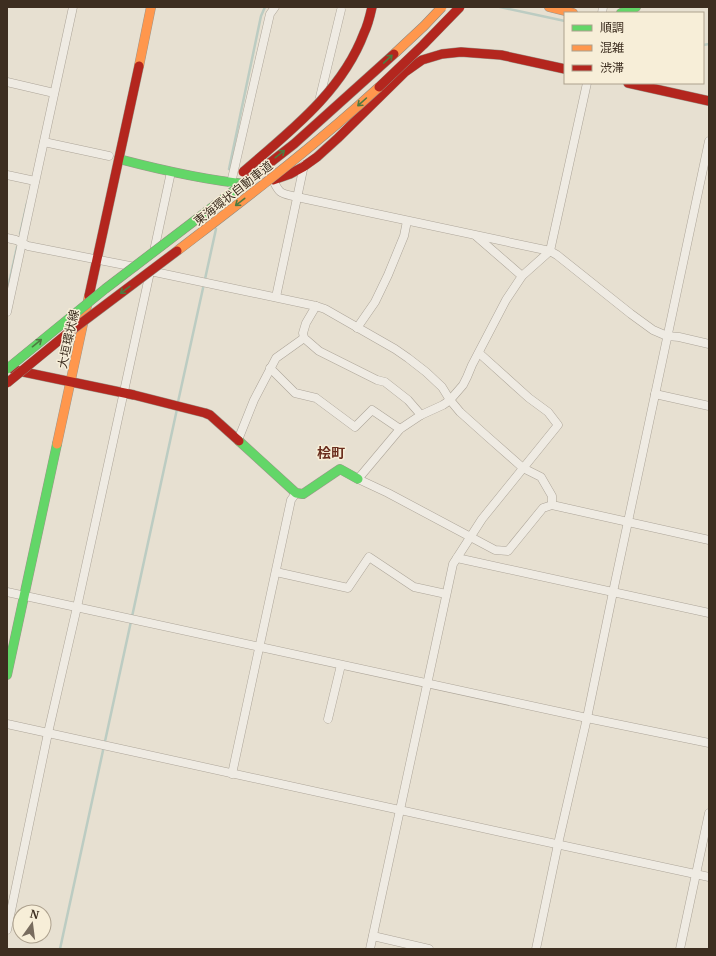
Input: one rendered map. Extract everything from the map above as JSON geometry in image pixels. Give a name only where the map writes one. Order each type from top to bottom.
[{"type":"main road","name":"大垣環状線","points":[[7,675],[151,7]]},
{"type":"main road","points":[[105,289],[238,177],[309,113],[339,79],[350,62],[366,28],[372,7]]},
{"type":"main road","name":"東海環状自動車道","points":[[7,369],[105,289],[294,144],[424,26],[442,7]]},
{"type":"main road","name":"東海環状自動車道","points":[[7,383],[45,351],[304,152],[389,78],[460,7]]},
{"type":"main road","points":[[389,78],[424,50],[468,7]]},
{"type":"main road","points":[[549,7],[569,12]]},
{"type":"main road","points":[[624,12],[636,7]]},
{"type":"main road","points":[[119,159],[219,182],[246,184],[273,180],[304,167],[317,157],[405,72],[422,60],[442,54],[461,52],[501,55],[564,69]]},
{"type":"main road","points":[[632,84],[709,101]]},
{"type":"main road","points":[[7,369],[169,403],[210,415],[296,493],[303,494],[340,469],[358,478]]},
{"type":"street","points":[[7,312],[73,7]]},
{"type":"street","points":[[232,183],[270,14],[275,7]]},
{"type":"street","points":[[276,298],[297,197],[341,10]]},
{"type":"street","points":[[7,82],[54,93]]},
{"type":"street","points":[[587,84],[550,251],[522,276],[506,300],[465,381],[450,400],[421,415],[400,429],[358,478],[495,550],[508,551],[543,508],[552,505],[709,540]]},
{"type":"street","points":[[536,949],[587,718],[709,141]]},
{"type":"street","points":[[44,142],[109,156]]},
{"type":"street","points":[[7,930],[48,734],[171,172]]},
{"type":"street","points":[[7,175],[35,181]]},
{"type":"street","points":[[273,180],[281,193],[550,251],[557,254],[653,330],[667,336],[679,337],[709,344]]},
{"type":"street","points":[[357,328],[375,302],[388,275],[404,236],[407,221]]},
{"type":"street","points":[[475,235],[522,276]]},
{"type":"street","points":[[7,238],[16,240],[28,246],[195,281],[209,282],[325,309],[395,349],[426,372],[442,387],[450,400],[466,417],[523,468],[541,477],[552,496],[552,505]]},
{"type":"street","points":[[316,306],[306,324],[303,333],[304,338],[319,351],[377,380],[386,382],[408,400],[421,415]]},
{"type":"street","points":[[238,440],[254,400],[276,358],[304,338]]},
{"type":"street","points":[[370,949],[452,564],[482,519],[558,425],[548,412],[529,398],[479,353]]},
{"type":"street","points":[[270,368],[295,393],[316,398],[355,427],[372,410],[400,429]]},
{"type":"street","points":[[655,394],[709,406]]},
{"type":"street","points":[[232,774],[291,500],[296,493]]},
{"type":"street","points":[[276,572],[348,588],[369,557],[414,587],[446,594]]},
{"type":"street","points":[[457,558],[709,613]]},
{"type":"street","points":[[7,592],[587,718],[709,743]]},
{"type":"street","points":[[328,719],[341,665]]},
{"type":"street","points":[[7,724],[399,811],[709,877]]},
{"type":"street","points":[[680,949],[709,813]]},
{"type":"street","points":[[373,936],[429,949]]},
{"type":"waterway","points":[[229,169],[261,16],[265,7]]},
{"type":"waterway","points":[[500,7],[564,21]]},
{"type":"waterway","points":[[704,45],[709,44]]},
{"type":"waterway","points":[[20,234],[27,203]]},
{"type":"waterway","points":[[178,402],[216,229]]},
{"type":"waterway","points":[[7,292],[17,247]]},
{"type":"waterway","points":[[60,949],[177,409]]},
{"type":"traffic: fast","points":[[624,12],[636,7]]},
{"type":"traffic: fast","points":[[119,159],[182,174],[247,184]]},
{"type":"traffic: fast","points":[[7,369],[105,289],[244,183]]},
{"type":"traffic: fast","points":[[239,441],[296,493],[303,494],[340,469],[358,479]]},
{"type":"traffic: fast","points":[[7,675],[57,444]]},
{"type":"traffic: slow","points":[[139,66],[151,7]]},
{"type":"traffic: slow","points":[[394,54],[442,7]]},
{"type":"traffic: slow","points":[[549,7],[569,12]]},
{"type":"traffic: slow","points":[[177,251],[305,151],[379,87]]},
{"type":"traffic: slow","points":[[57,444],[89,296]]},
{"type":"traffic: jam","points":[[243,172],[296,126],[328,92],[342,74],[354,54],[367,27],[372,7]]},
{"type":"traffic: jam","points":[[379,87],[460,7]]},
{"type":"traffic: jam","points":[[273,180],[290,174],[317,157],[405,72],[422,60],[442,54],[461,52],[501,55],[564,69]]},
{"type":"traffic: jam","points":[[244,183],[294,144],[394,54]]},
{"type":"traffic: jam","points":[[89,296],[139,66]]},
{"type":"traffic: jam","points":[[632,84],[709,101]]},
{"type":"traffic: jam","points":[[7,383],[68,333],[177,251]]},
{"type":"traffic: jam","points":[[14,370],[134,395],[205,413],[210,415],[239,441]]},
{"type":"district","name":"桧町","points":[[331,453]]}]
